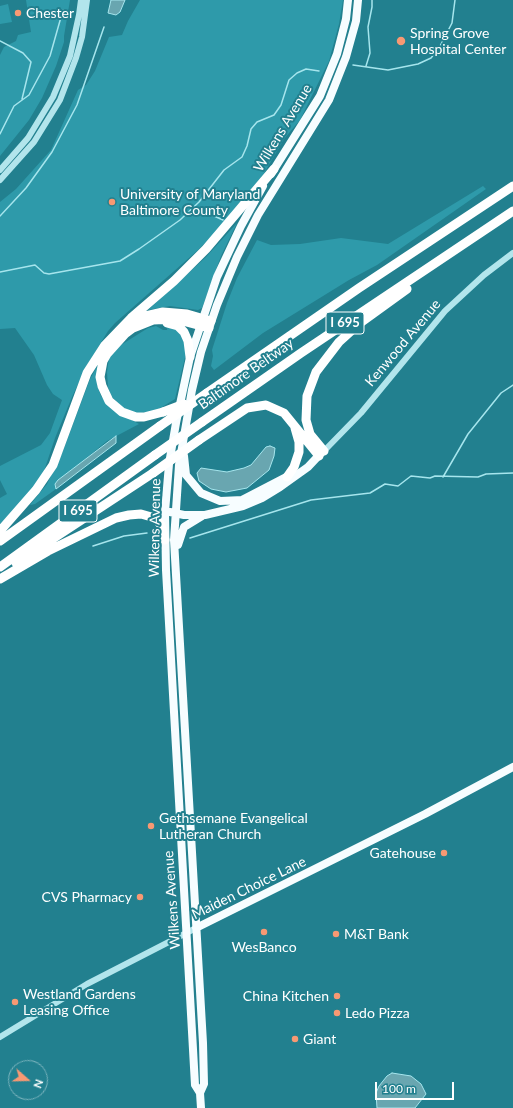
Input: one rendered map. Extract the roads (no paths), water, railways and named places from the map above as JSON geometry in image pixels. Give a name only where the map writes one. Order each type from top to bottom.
[{"type":"highway","points":[[207,393],[163,412],[144,417],[136,417],[122,412],[109,401],[102,386],[101,368],[115,338],[131,318],[174,281],[206,249],[274,169]]},
{"type":"highway","name":"Baltimore Beltway","points":[[0,541],[207,393],[359,288],[513,186]]},
{"type":"highway","name":"Baltimore Beltway","points":[[0,567],[155,455],[296,356],[513,211]]},
{"type":"highway","points":[[321,453],[310,434],[305,409],[310,384],[322,362],[339,342],[360,323],[478,234]]},
{"type":"highway","points":[[0,531],[22,508],[46,477],[61,446],[87,373],[98,354],[131,322],[152,314],[175,312],[210,324]]},
{"type":"highway","points":[[115,338],[146,326],[170,323],[178,326],[184,332],[188,341],[190,357]]},
{"type":"highway","points":[[0,575],[153,474],[238,413],[256,406],[266,405],[277,409],[292,421],[321,453]]},
{"type":"highway","points":[[288,477],[294,468],[299,452],[297,433],[292,421]]},
{"type":"highway","points":[[0,579],[48,551],[106,523],[129,515],[141,514],[155,518],[160,525],[165,540]]},
{"type":"main road","name":"Wilkens Avenue","points":[[201,1108],[200,1093],[196,1085],[165,540],[165,512],[169,464],[190,357],[217,277],[241,226],[274,169],[311,111],[332,70],[342,36],[348,0]]},
{"type":"main road","name":"Wilkens Avenue","points":[[200,1093],[204,1084],[176,568],[175,512],[179,465],[192,390],[210,324],[237,256],[255,220],[329,100],[346,57],[356,21],[358,0]]},
{"type":"main road","points":[[186,421],[184,461],[190,481],[200,493],[214,500],[226,502],[244,500]]},
{"type":"main road","name":"Kenwood Avenue","points":[[165,512],[226,507],[244,500],[288,477],[321,453]]},
{"type":"main road","name":"Kenwood Avenue","points":[[175,512],[184,515],[205,515],[243,506],[262,498],[293,479],[321,453]]},
{"type":"main road","points":[[176,568],[178,541],[184,527],[193,520],[205,515]]},
{"type":"main road","name":"Maiden Choice Lane","points":[[196,928],[420,816],[513,767]]},
{"type":"main road","points":[[180,822],[186,832],[191,915],[196,928]]},
{"type":"street","points":[[0,170],[28,138],[53,97],[70,56],[81,0]]},
{"type":"street","points":[[0,180],[34,142],[60,100],[76,58],[82,37],[87,0]]},
{"type":"street","name":"Kenwood Avenue","points":[[321,453],[361,413],[445,311],[484,275],[513,253]]},
{"type":"street","name":"Maiden Choice Lane","points":[[0,1037],[87,984],[196,928]]},
{"type":"waterway","points":[[366,66],[370,53],[368,27],[372,0]]},
{"type":"waterway","points":[[353,65],[388,70],[418,64],[431,58],[439,48],[452,23],[455,0]]},
{"type":"waterway","points":[[0,134],[14,106],[29,95],[50,56],[63,10]]},
{"type":"waterway","points":[[0,216],[26,188],[52,152],[77,105],[104,27]]},
{"type":"waterway","points":[[0,41],[23,53],[31,62],[22,99]]},
{"type":"waterway","points":[[0,272],[35,265],[44,273],[49,274],[120,261],[180,220],[199,202],[224,170],[242,157],[247,146],[251,129],[257,122],[274,115],[281,105],[289,80],[297,73],[306,69],[319,71]]},
{"type":"waterway","points":[[194,207],[223,220]]},
{"type":"waterway","points":[[443,477],[468,434],[501,393],[513,385]]},
{"type":"waterway","points":[[190,538],[311,500],[370,493],[385,484],[398,486],[411,476],[430,478],[435,476],[478,477],[486,474],[513,473]]},
{"type":"waterway","points":[[93,546],[124,536],[147,533]]},
{"type":"place","name":"Chester","points":[[18,13]]},
{"type":"place","name":"Spring Grove Hospital Center","points":[[401,41]]},
{"type":"place","name":"University of Maryland Baltimore County","points":[[112,202]]},
{"type":"place","name":"Gethsemane Evangelical Lutheran Church","points":[[151,826]]},
{"type":"place","name":"Gatehouse","points":[[444,853]]},
{"type":"place","name":"CVS Pharmacy","points":[[140,897]]},
{"type":"place","name":"WesBanco","points":[[264,932]]},
{"type":"place","name":"M&T Bank","points":[[336,934]]},
{"type":"place","name":"China Kitchen","points":[[337,996]]},
{"type":"place","name":"Westland Gardens Leasing Office","points":[[15,1002]]},
{"type":"place","name":"Ledo Pizza","points":[[337,1013]]},
{"type":"place","name":"Giant","points":[[295,1039]]}]
